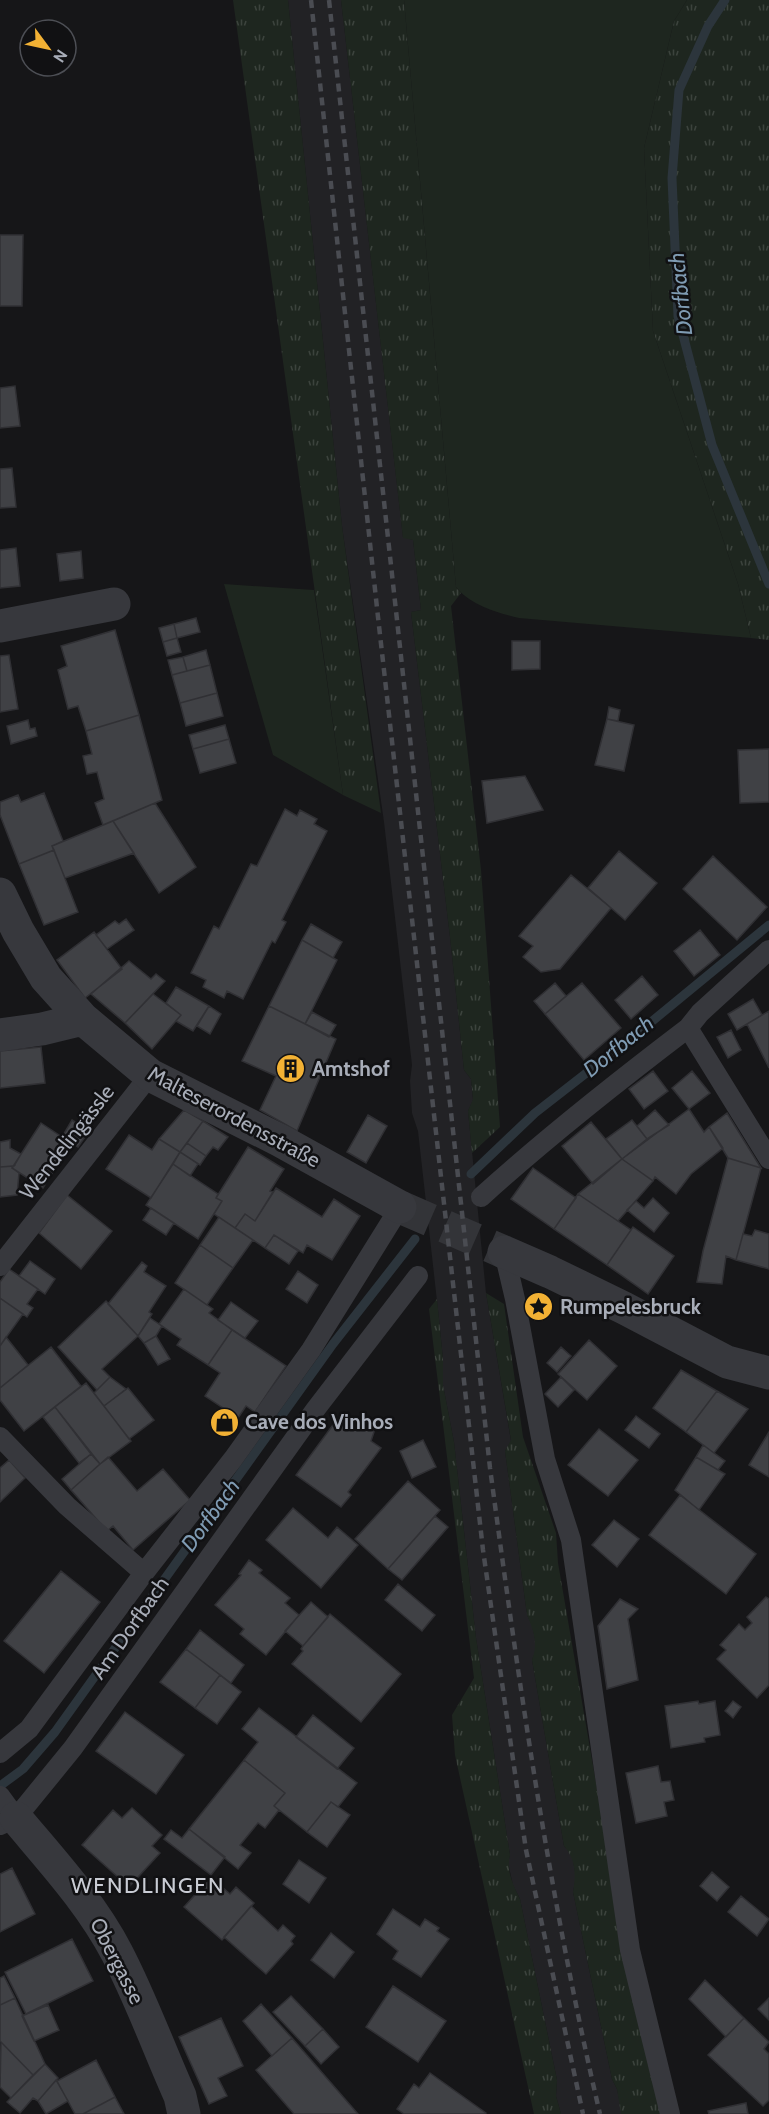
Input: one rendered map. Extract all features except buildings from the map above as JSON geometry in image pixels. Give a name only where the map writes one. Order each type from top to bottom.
[{"type":"street","points":[[0,626],[114,604]]},
{"type":"street","name":"Malteserordensstraße","points":[[0,894],[18,931],[46,978],[83,1019],[150,1075],[281,1141],[400,1208]]},
{"type":"street","points":[[0,1035],[42,1029],[83,1019]]},
{"type":"street","points":[[504,1252],[624,1308],[727,1362],[769,1373]]},
{"type":"street","name":"Obergasse","points":[[6,1812],[57,1867],[95,1916],[117,1954],[180,2096],[184,2114]]},
{"type":"lane","points":[[481,1197],[588,1105],[688,1028],[700,1013],[769,950]]},
{"type":"lane","points":[[688,1028],[769,1159]]},
{"type":"lane","name":"Wendelingässle","points":[[0,1266],[150,1075]]},
{"type":"lane","name":"Am Dorfbach","points":[[0,1753],[29,1729],[144,1573],[234,1458],[311,1350],[400,1208]]},
{"type":"lane","points":[[504,1252],[545,1459],[570,1540],[630,1950],[670,2114]]},
{"type":"lane","name":"Am Dorfbach","points":[[6,1812],[73,1748],[315,1410],[418,1276]]},
{"type":"lane","points":[[0,1437],[67,1506],[144,1573]]},
{"type":"shaded area","points":[[288,0],[341,0],[403,537],[413,540],[421,610],[411,612],[464,1070],[471,1079],[473,1100],[468,1111],[486,1293],[511,1441],[505,1451],[527,1615],[532,1625],[537,1648],[532,1660],[564,1846],[572,1855],[576,1877],[573,1892],[621,2114],[561,2114],[556,2096],[557,2080],[520,1899],[513,1885],[508,1863],[510,1855],[476,1638],[454,1442],[443,1385],[439,1319],[418,1131],[412,1113],[410,1081],[412,1065],[384,822],[342,526]]},
{"type":"green space","points":[[233,0],[288,0],[342,526],[381,813],[343,795]]},
{"type":"green space","points":[[341,0],[404,0],[456,587],[461,593],[451,606],[481,870],[500,1127],[472,1153],[468,1111],[473,1099],[471,1079],[464,1070],[411,612],[421,610],[413,540],[403,538]]},
{"type":"green space","points":[[404,0],[687,0],[674,21],[644,148],[653,331],[738,584],[751,638],[519,618],[494,611],[477,603],[456,587]]},
{"type":"green space","points":[[687,0],[769,0],[769,640],[751,638],[738,584],[653,331],[644,148],[674,21]]},
{"type":"green space","points":[[224,584],[314,590],[343,795],[273,755]]},
{"type":"green space","points":[[486,1293],[504,1304],[523,1437],[556,1533],[558,1563],[625,1951],[665,2114],[621,2114],[617,2089],[612,2079],[573,1892],[574,1868],[571,1857],[564,1846],[532,1660],[535,1648],[534,1638],[527,1615],[505,1451],[511,1440]]},
{"type":"green space","points":[[437,1299],[443,1359],[443,1385],[454,1442],[476,1638],[510,1855],[510,1872],[520,1899],[557,2080],[556,2096],[561,2114],[534,2114],[455,1755],[452,1715],[474,1678],[429,1309]]},
{"type":"waterway","name":"Dorfbach","points":[[725,0],[708,26],[679,90],[672,178],[678,316],[712,445],[769,584]]},
{"type":"waterway","name":"Dorfbach","points":[[471,1174],[535,1113],[639,1032],[769,925]]},
{"type":"waterway","name":"Dorfbach","points":[[0,1786],[23,1769],[55,1732],[333,1344],[415,1239]]},
{"type":"tunnel","points":[[400,1207],[504,1252]]},
{"type":"railway","points":[[311,0],[483,1550],[526,1850],[583,2114]]},
{"type":"railway","points":[[329,0],[490,1468],[537,1792],[566,1954],[600,2114]]},
{"type":"place","name":"Amtshof","points":[[291,1069]]},
{"type":"place","name":"Rumpelesbruck","points":[[539,1307]]},
{"type":"place","name":"Cave dos Vinhos","points":[[224,1422]]},
{"type":"district","name":"WENDLINGEN","points":[[148,1885]]}]
